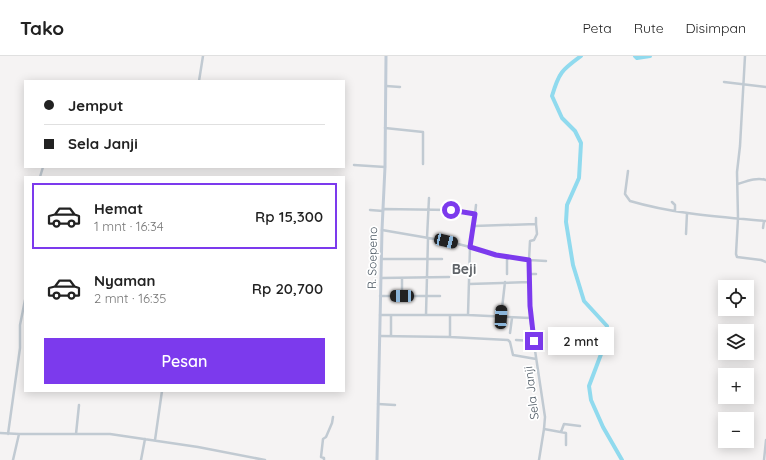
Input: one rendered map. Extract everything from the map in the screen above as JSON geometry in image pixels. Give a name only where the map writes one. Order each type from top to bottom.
[{"type":"street","points":[[199,80],[203,56]]},
{"type":"street","name":"R. Soepeno","points":[[377,460],[380,296],[385,167],[386,56]]},
{"type":"street","points":[[745,56],[740,146],[737,172],[738,218],[736,256],[766,262]]},
{"type":"street","points":[[724,82],[766,87]]},
{"type":"street","points":[[386,86],[400,88]]},
{"type":"street","points":[[385,128],[423,132],[423,164]]},
{"type":"street","points":[[354,165],[385,167]]},
{"type":"street","points":[[628,171],[625,194],[630,201],[646,206],[687,213],[765,221],[763,228]]},
{"type":"street","points":[[738,184],[748,180],[762,178],[766,180]]},
{"type":"street","points":[[426,315],[429,198]]},
{"type":"street","points":[[672,202],[675,205],[675,211]]},
{"type":"street","points":[[468,315],[470,247],[476,205]]},
{"type":"street","points":[[370,210],[451,210],[475,214]]},
{"type":"street","points":[[686,234],[687,213]]},
{"type":"street","name":"Sela Janji","points":[[536,218],[536,236],[534,240],[530,241],[529,282],[530,318],[544,408],[544,429],[539,460]]},
{"type":"street","points":[[474,226],[536,224]]},
{"type":"street","points":[[382,230],[470,247],[507,257],[529,260],[546,260]]},
{"type":"street","points":[[507,257],[507,274]]},
{"type":"street","points":[[382,259],[442,259]]},
{"type":"street","points":[[530,274],[536,274]]},
{"type":"street","points":[[381,278],[449,277]]},
{"type":"street","points":[[402,278],[402,296]]},
{"type":"street","points":[[501,317],[505,282]]},
{"type":"street","points":[[469,284],[529,282]]},
{"type":"street","points":[[380,296],[440,296]]},
{"type":"street","points":[[8,434],[20,348],[20,325],[24,305]]},
{"type":"street","points":[[380,315],[468,315],[530,318]]},
{"type":"street","points":[[391,315],[391,336]]},
{"type":"street","points":[[450,315],[450,336]]},
{"type":"street","points":[[510,334],[512,318]]},
{"type":"street","points":[[380,336],[450,336],[508,340],[510,342],[513,355],[536,359]]},
{"type":"street","points":[[516,340],[534,341]]},
{"type":"street","points":[[155,440],[162,392]]},
{"type":"street","points":[[378,404],[395,405]]},
{"type":"street","points":[[76,434],[80,405]]},
{"type":"street","points":[[324,460],[321,457],[323,439],[326,438],[333,417]]},
{"type":"street","points":[[561,432],[564,424],[580,426]]},
{"type":"street","points":[[544,429],[566,433],[566,445]]},
{"type":"street","points":[[0,433],[110,434],[205,448],[265,460]]},
{"type":"street","points":[[13,460],[19,434]]},
{"type":"street","points":[[141,460],[145,438]]},
{"type":"street","points":[[764,460],[766,440]]},
{"type":"waterway","points":[[581,56],[565,68],[559,76],[552,96],[562,118],[575,131],[581,143],[579,178],[567,205],[566,222],[573,265],[584,301],[607,326],[606,341],[589,386],[591,400],[603,427],[622,460]]},
{"type":"waterway","points":[[635,56],[637,58],[650,56]]},
{"type":"district","name":"Beji","points":[[464,269]]},
{"type":"route","points":[[451,210],[475,214],[470,247],[496,255],[529,260],[530,306],[534,341]]}]
